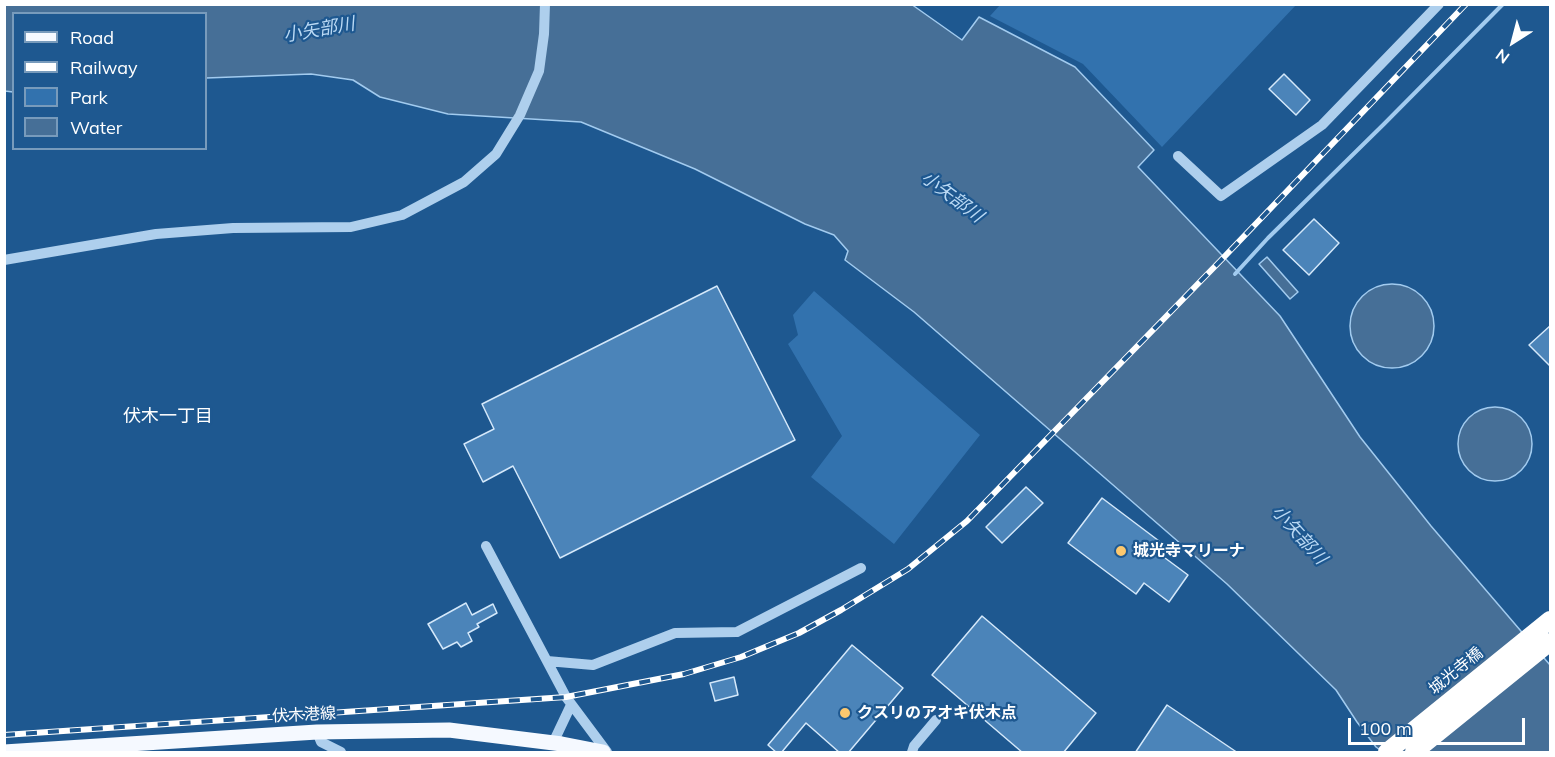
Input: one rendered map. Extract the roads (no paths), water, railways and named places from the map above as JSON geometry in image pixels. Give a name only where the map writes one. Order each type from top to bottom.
[{"type":"highway","name":"城光寺橋","points":[[1387,753],[1551,620]]},
{"type":"highway","points":[[1414,753],[1551,642]]},
{"type":"main road","name":"伏木港線","points":[[4,752],[317,732],[449,730],[554,743],[605,753]]},
{"type":"street","points":[[4,260],[156,234],[233,228],[351,226],[402,215],[464,182],[496,154],[520,115],[539,71],[545,4]]},
{"type":"street","points":[[1178,156],[1221,196],[1322,125],[1438,4]]},
{"type":"street","points":[[486,546],[571,705],[605,753]]},
{"type":"street","points":[[547,661],[593,665],[675,633],[736,632],[861,568]]},
{"type":"street","points":[[554,743],[571,705]]},
{"type":"street","points":[[912,753],[914,746],[936,720]]},
{"type":"street","points":[[317,732],[321,742],[341,753]]},
{"type":"water","name":"小矢部川","points":[[911,4],[962,40],[979,17],[1075,67],[1154,150],[1138,167],[1280,316],[1360,437],[1431,526],[1550,665],[1550,752],[1383,752],[1376,747],[1336,690],[1227,584],[914,312],[845,260],[848,251],[834,235],[805,224],[695,169],[581,122],[448,114],[380,97],[353,80],[311,74],[207,78],[207,12],[12,12],[12,92],[5,91],[5,5]]},
{"type":"water","points":[[1267,257],[1298,292],[1290,299],[1259,264]]},
{"type":"water","points":[[1392,284],[1408,287],[1422,296],[1431,310],[1434,326],[1431,342],[1422,356],[1408,365],[1392,368],[1376,365],[1362,356],[1353,342],[1350,326],[1353,310],[1362,296],[1376,287]]},
{"type":"water","points":[[1495,407],[1509,410],[1521,418],[1529,430],[1532,444],[1529,458],[1521,470],[1509,478],[1495,481],[1481,478],[1469,470],[1461,458],[1458,444],[1461,430],[1469,418],[1481,410]]},
{"type":"waterway","points":[[1235,274],[1268,238],[1503,4]]},
{"type":"railway","points":[[4,735],[566,697],[684,674],[741,657],[799,633],[908,569],[967,521],[1466,4]]},
{"type":"place","name":"城光寺マリーナ","points":[[1121,551]]},
{"type":"place","name":"クスリのアオキ伏木点","points":[[845,713]]},
{"type":"district","name":"伏木一丁目","points":[[168,417]]}]
